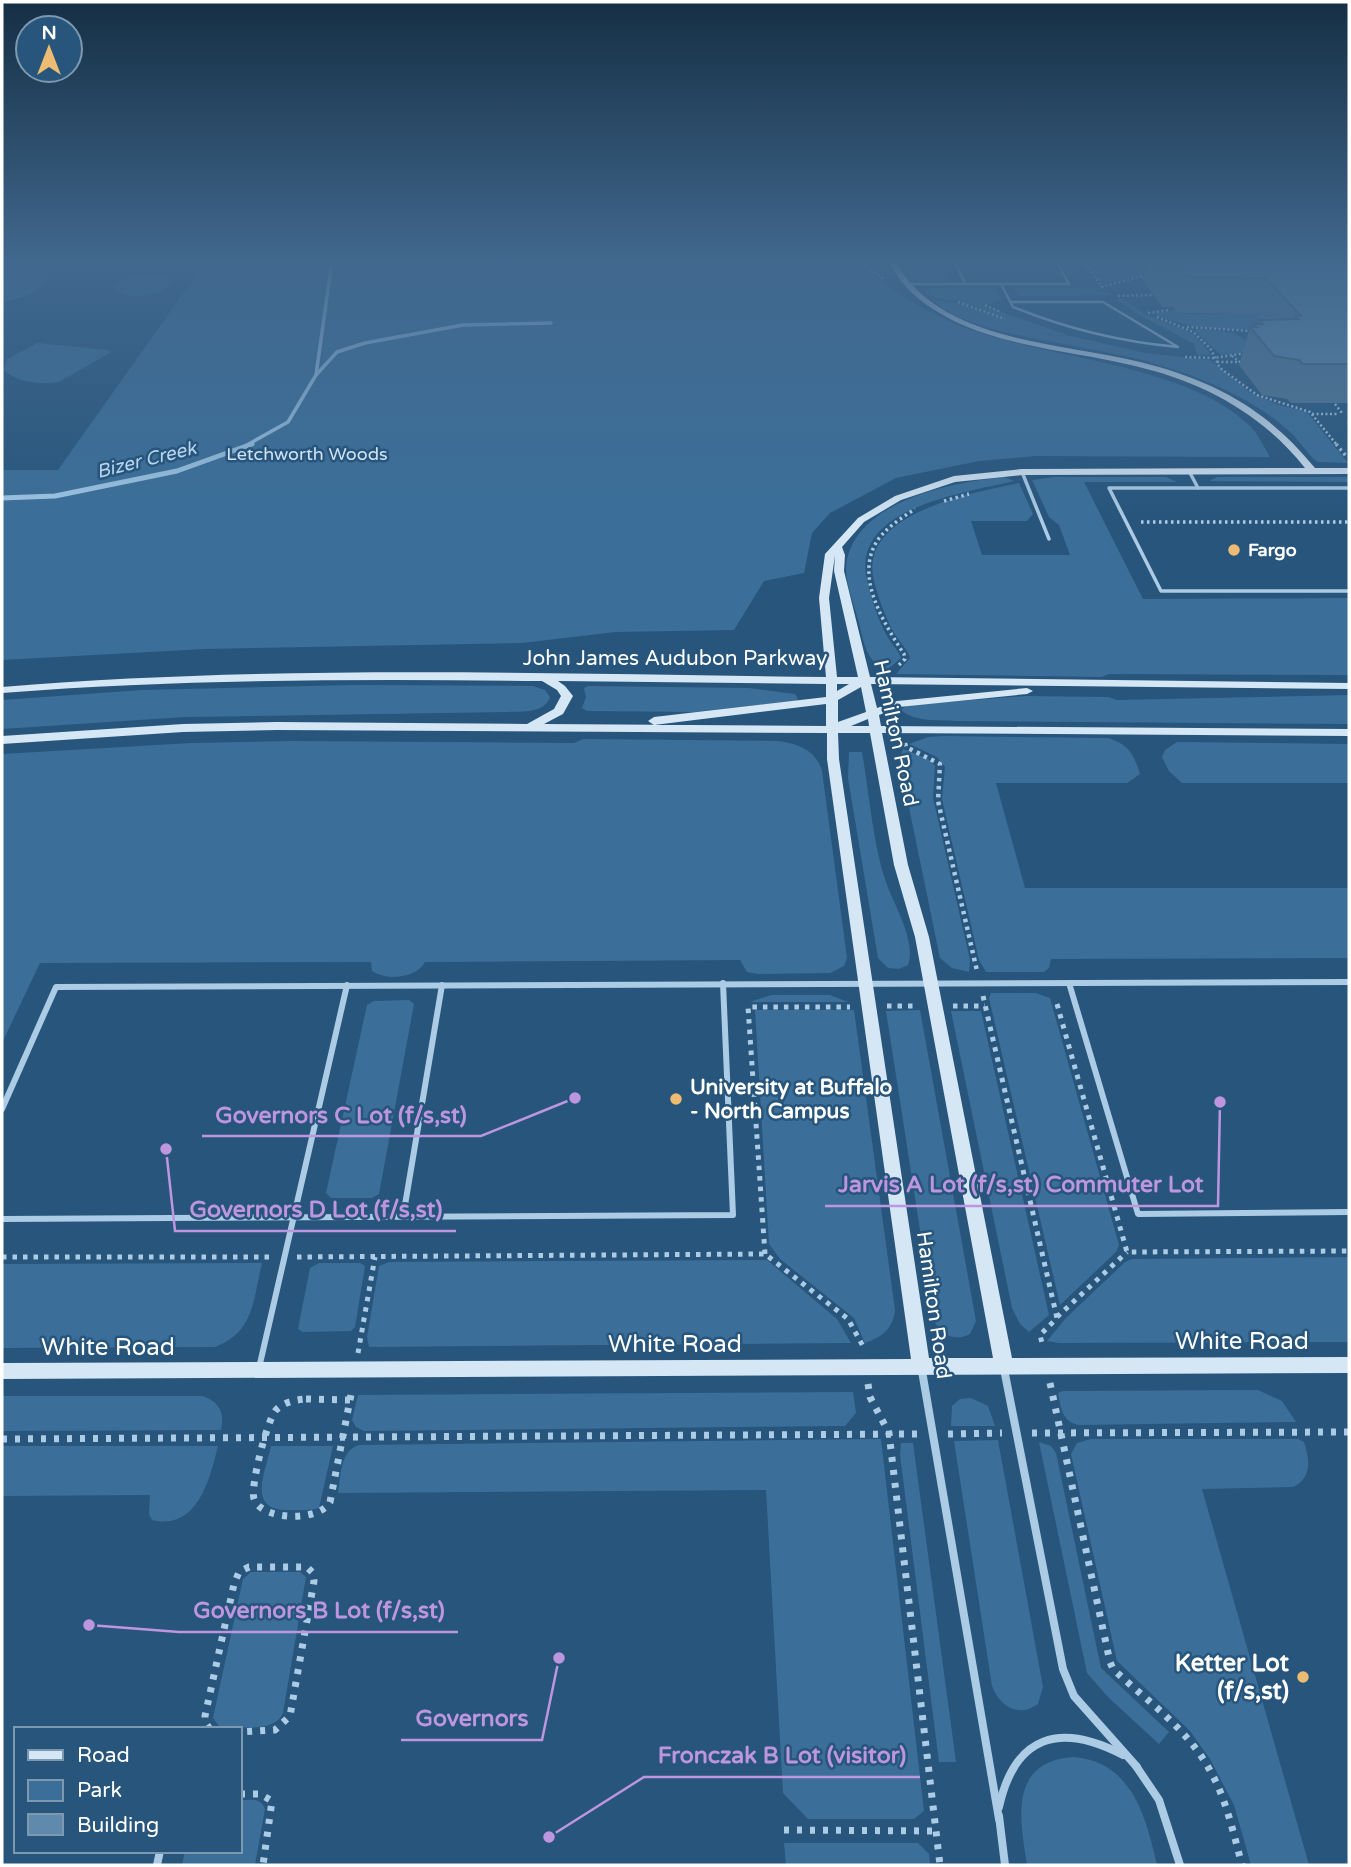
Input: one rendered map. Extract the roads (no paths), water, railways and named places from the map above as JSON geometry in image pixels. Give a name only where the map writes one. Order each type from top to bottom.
[{"type":"street","points":[[1069,348],[1138,363],[1177,375],[1227,396],[1276,428],[1292,444],[1311,471]]},
{"type":"street","name":"Hamilton Road","points":[[921,1367],[833,758],[831,660],[824,598],[830,554],[838,548],[852,528],[871,512],[914,491],[968,477],[1022,472],[1349,471]]},
{"type":"street","name":"Hamilton Road","points":[[838,548],[839,570],[872,711],[901,865],[922,937],[1004,1366]]},
{"type":"street","name":"John James Audubon Parkway","points":[[2,690],[239,676],[830,679],[1349,686]]},
{"type":"street","points":[[489,727],[532,724],[555,715],[565,704],[567,696],[561,688],[542,677]]},
{"type":"street","points":[[594,728],[830,700],[864,680]]},
{"type":"street","points":[[831,729],[872,711],[897,704],[1109,684]]},
{"type":"street","points":[[2,740],[196,728],[489,727],[1349,733]]},
{"type":"street","name":"White Road","points":[[2,1371],[1349,1365]]},
{"type":"lane","points":[[1189,471],[1198,488]]},
{"type":"lane","points":[[1022,472],[1049,539]]},
{"type":"lane","points":[[1349,488],[1109,488],[1161,591],[1349,591]]},
{"type":"lane","points":[[2,1109],[55,987],[1349,982]]},
{"type":"lane","points":[[2,1220],[733,1215],[723,983]]},
{"type":"lane","points":[[1069,983],[1138,1214],[1349,1212]]},
{"type":"lane","points":[[259,1371],[347,985]]},
{"type":"lane","points":[[403,1217],[442,985]]},
{"type":"lane","name":"Hamilton Road","points":[[1004,1366],[1063,1669],[1074,1696],[1137,1767]]},
{"type":"lane","name":"Hamilton Road","points":[[921,1367],[1006,1865]]},
{"type":"lane","points":[[999,1819],[1007,1775],[1022,1754],[1044,1740],[1070,1736],[1098,1741],[1119,1752],[1137,1767],[1165,1809],[1180,1865]]},
{"type":"waterway","name":"Bizer Creek","points":[[316,375],[320,348]]},
{"type":"waterway","points":[[316,375],[337,352],[349,348]]},
{"type":"waterway","name":"Bizer Creek","points":[[247,445],[288,422],[316,375]]},
{"type":"waterway","name":"Bizer Creek","points":[[2,498],[55,496],[177,471],[252,444]]},
{"type":"place","name":"Fargo","points":[[1234,550]]},
{"type":"place","name":"Governors C Lot (f/s,st)","points":[[575,1098]]},
{"type":"place","name":"University at Buffalo - North Campus","points":[[676,1099]]},
{"type":"place","name":"Jarvis A Lot (f/s,st) Commuter Lot","points":[[1220,1102]]},
{"type":"place","name":"Governors D Lot (f/s,st)","points":[[166,1149]]},
{"type":"place","name":"Governors B Lot (f/s,st)","points":[[89,1625]]},
{"type":"place","name":"Governors","points":[[559,1658]]},
{"type":"place","name":"Ketter Lot (f/s,st)","points":[[1303,1677]]},
{"type":"place","name":"Fronczak B Lot (visitor)","points":[[549,1837]]},
{"type":"park label","name":"Letchworth Woods","points":[[307,454]]}]
